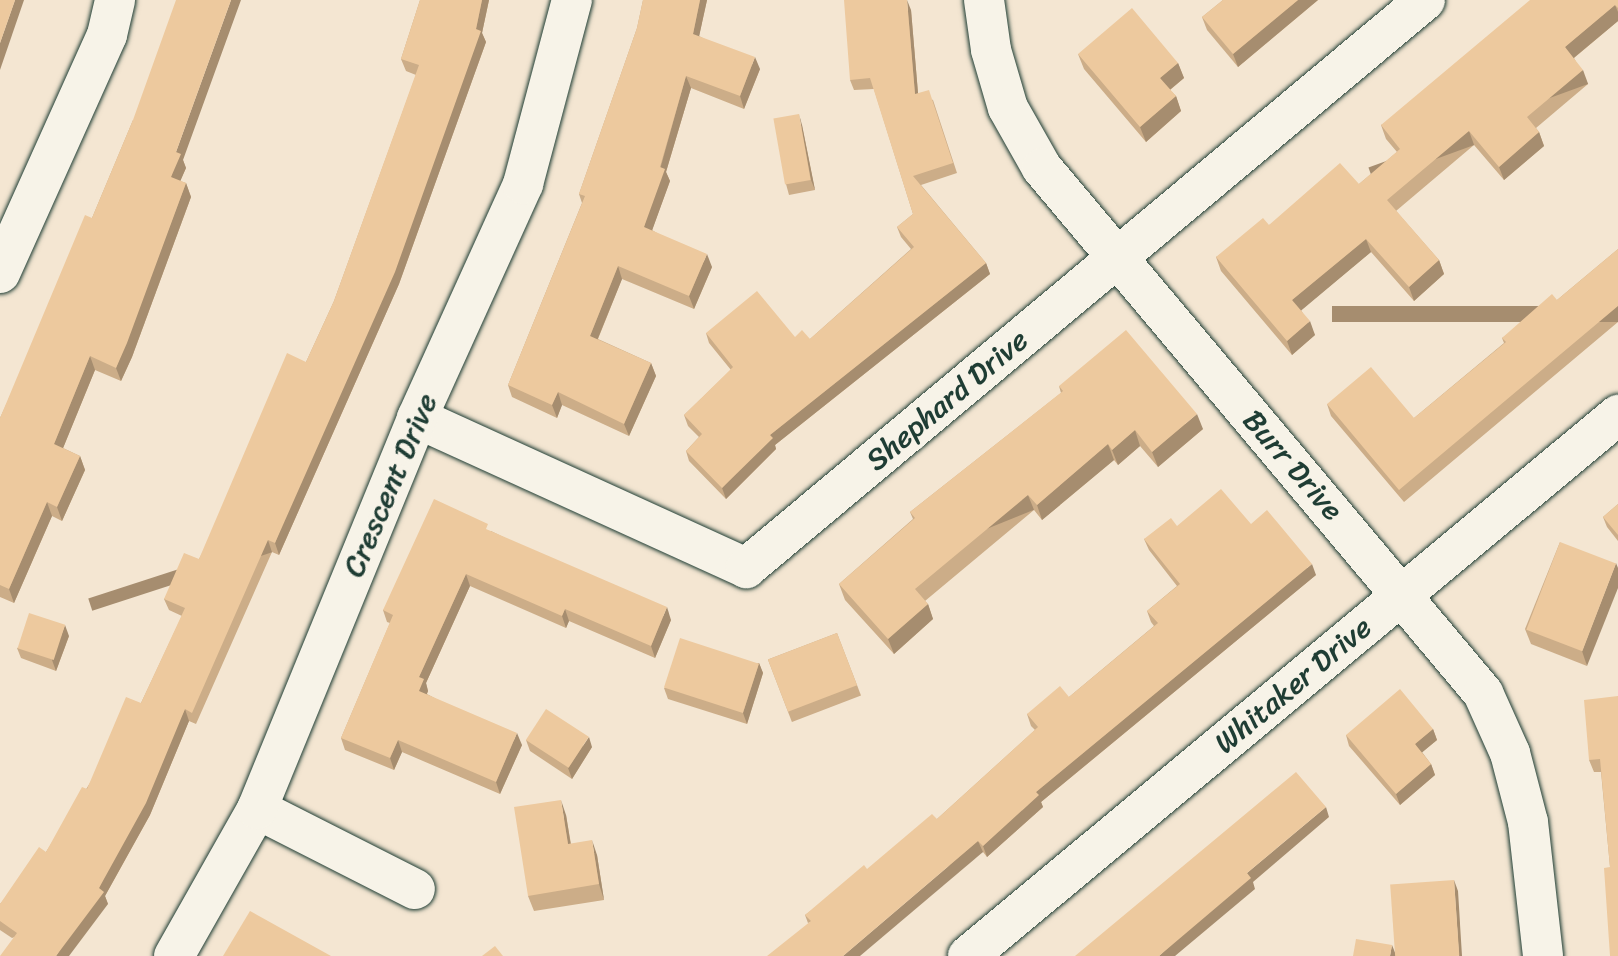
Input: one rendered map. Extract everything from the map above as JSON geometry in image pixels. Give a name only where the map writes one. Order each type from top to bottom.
[{"type":"street","points":[[0,273],[107,35],[115,0]]},
{"type":"street","name":"Crescent Drive","points":[[174,956],[257,809],[417,418],[523,184],[572,0]]},
{"type":"street","name":"Burr Drive","points":[[984,0],[991,50],[1008,108],[1042,168],[1115,259],[1403,593],[1483,693],[1510,753],[1528,822],[1543,956]]},
{"type":"street","name":"Shephard Drive","points":[[417,418],[746,568],[1425,0]]},
{"type":"street","name":"Whitaker Drive","points":[[968,956],[1618,415]]},
{"type":"street","points":[[257,809],[415,889]]},
{"type":"building","points":[[0,0],[15,0],[0,43]]},
{"type":"building","points":[[176,0],[231,0],[176,152],[181,154],[171,177],[186,183],[116,368],[90,356],[54,444],[80,456],[57,507],[47,502],[9,589],[0,585],[0,418],[85,215],[92,218],[133,120]]},
{"type":"building","points":[[420,0],[482,0],[476,29],[481,31],[395,272],[275,543],[268,540],[192,713],[185,709],[146,803],[99,888],[104,892],[56,956],[0,956],[17,933],[0,921],[0,904],[39,847],[46,852],[82,787],[87,789],[126,697],[141,703],[185,608],[164,599],[184,553],[199,559],[287,353],[306,362],[334,301],[419,65],[401,59]]},
{"type":"building","points":[[643,0],[700,0],[693,34],[755,57],[740,96],[686,76],[660,167],[665,169],[644,227],[707,254],[689,296],[618,266],[590,336],[651,363],[624,424],[558,392],[552,405],[508,385],[585,196],[579,194],[637,28]]},
{"type":"building","points":[[844,0],[907,0],[915,94],[929,90],[953,163],[913,176],[986,263],[770,435],[773,438],[722,488],[686,451],[702,434],[684,415],[733,367],[706,333],[757,291],[795,337],[802,330],[810,339],[914,247],[897,227],[913,214],[870,78],[850,80]]},
{"type":"building","points":[[1223,0],[1298,0],[1233,54],[1202,17]]},
{"type":"building","points":[[1530,0],[1618,0],[1618,8],[1615,5],[1565,47],[1583,70],[1527,117],[1539,132],[1499,167],[1469,131],[1387,200],[1439,260],[1409,287],[1366,239],[1292,300],[1310,321],[1287,341],[1216,257],[1263,218],[1269,225],[1340,163],[1359,184],[1400,149],[1381,125]]},
{"type":"building","points":[[1132,8],[1178,63],[1160,78],[1176,96],[1140,127],[1078,54]]},
{"type":"building","points":[[799,114],[811,180],[785,184],[773,119]]},
{"type":"building","points":[[1618,249],[1618,306],[1399,490],[1327,404],[1371,367],[1414,418],[1506,342],[1502,338],[1552,294],[1557,300]]},
{"type":"building","points":[[1126,330],[1197,414],[1152,452],[1135,430],[1112,450],[1108,444],[1037,505],[1028,495],[915,589],[928,604],[888,639],[839,584],[915,518],[910,512],[1063,391],[1059,386]]},
{"type":"building","points":[[1221,489],[1251,524],[1267,510],[1312,564],[1036,792],[1039,795],[983,846],[978,841],[843,956],[767,956],[811,921],[805,915],[864,865],[867,869],[932,814],[937,819],[1038,727],[1027,714],[1060,686],[1069,697],[1158,623],[1147,611],[1180,584],[1144,539],[1171,518],[1177,526]]},
{"type":"building","points":[[434,499],[488,524],[486,529],[667,607],[651,646],[565,609],[562,616],[466,574],[419,677],[424,679],[419,691],[517,733],[496,782],[398,740],[390,758],[341,738],[393,615],[383,610]]},
{"type":"building","points":[[1618,504],[1618,535],[1603,517]]},
{"type":"building","points":[[1560,542],[1616,564],[1582,651],[1526,630]]},
{"type":"building","points":[[29,613],[65,625],[54,660],[18,648]]},
{"type":"building","points":[[837,633],[857,685],[788,712],[768,660]]},
{"type":"building","points":[[680,638],[759,664],[743,713],[664,687]]},
{"type":"building","points":[[1400,689],[1433,729],[1415,744],[1431,764],[1396,794],[1346,735]]},
{"type":"building","points":[[1618,696],[1618,956],[1610,956],[1604,868],[1610,867],[1600,759],[1589,760],[1584,700]]},
{"type":"building","points":[[546,709],[589,737],[569,768],[526,740]]},
{"type":"building","points":[[1296,772],[1326,807],[1247,873],[1251,878],[1159,956],[1075,956]]},
{"type":"building","points":[[561,800],[568,844],[592,840],[599,884],[528,896],[514,807]]},
{"type":"building","points":[[1454,880],[1459,956],[1395,956],[1390,884]]},
{"type":"building","points":[[250,911],[331,956],[223,956]]},
{"type":"building","points":[[1356,939],[1392,945],[1390,956],[1353,956]]},
{"type":"building","points":[[495,946],[503,956],[482,956]]}]
